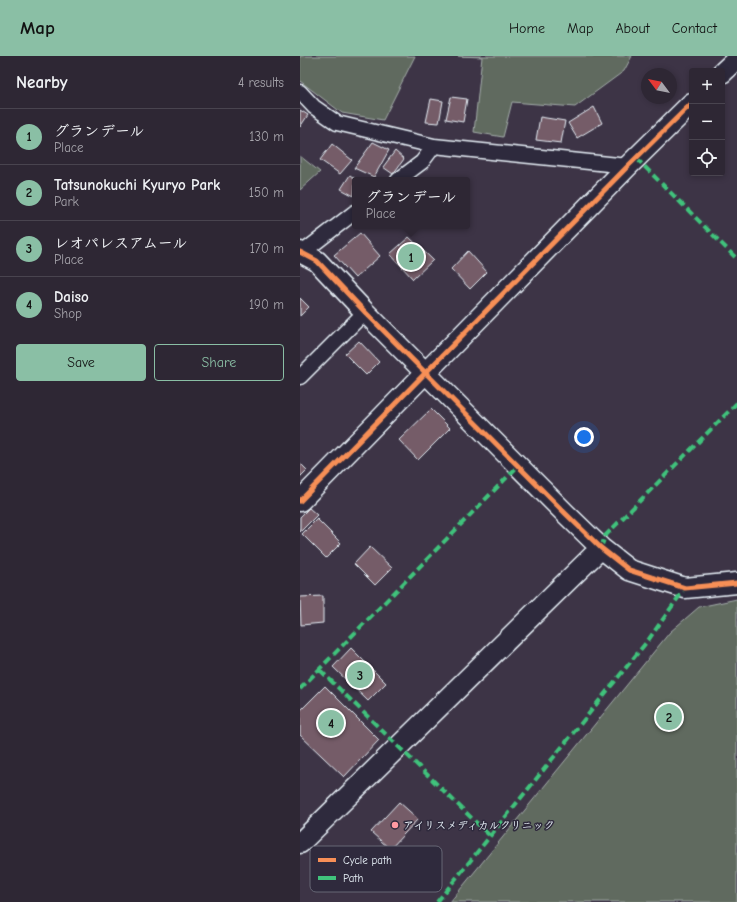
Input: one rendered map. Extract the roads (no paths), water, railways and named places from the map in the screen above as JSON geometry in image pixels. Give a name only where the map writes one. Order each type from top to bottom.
[{"type":"street","points":[[725,70],[737,59]]},
{"type":"street","points":[[300,92],[314,107],[337,123],[434,146],[628,166]]},
{"type":"street","points":[[300,501],[690,104]]},
{"type":"street","points":[[402,177],[422,162],[434,146]]},
{"type":"street","points":[[352,214],[301,252],[317,261],[365,312],[523,472],[601,548],[629,570],[685,588],[737,583]]},
{"type":"street","points":[[300,377],[365,312]]},
{"type":"street","points":[[300,843],[601,548]]},
{"type":"place","name":"グランデール","points":[[411,257]]},
{"type":"place","name":"レオパレスアムール","points":[[360,675]]},
{"type":"place","name":"Tatsunokuchi Kyuryo Park","points":[[669,717]]},
{"type":"place","name":"Daiso","points":[[331,723]]},
{"type":"place","name":"アイリスメディカルクリニック","points":[[395,825]]}]
